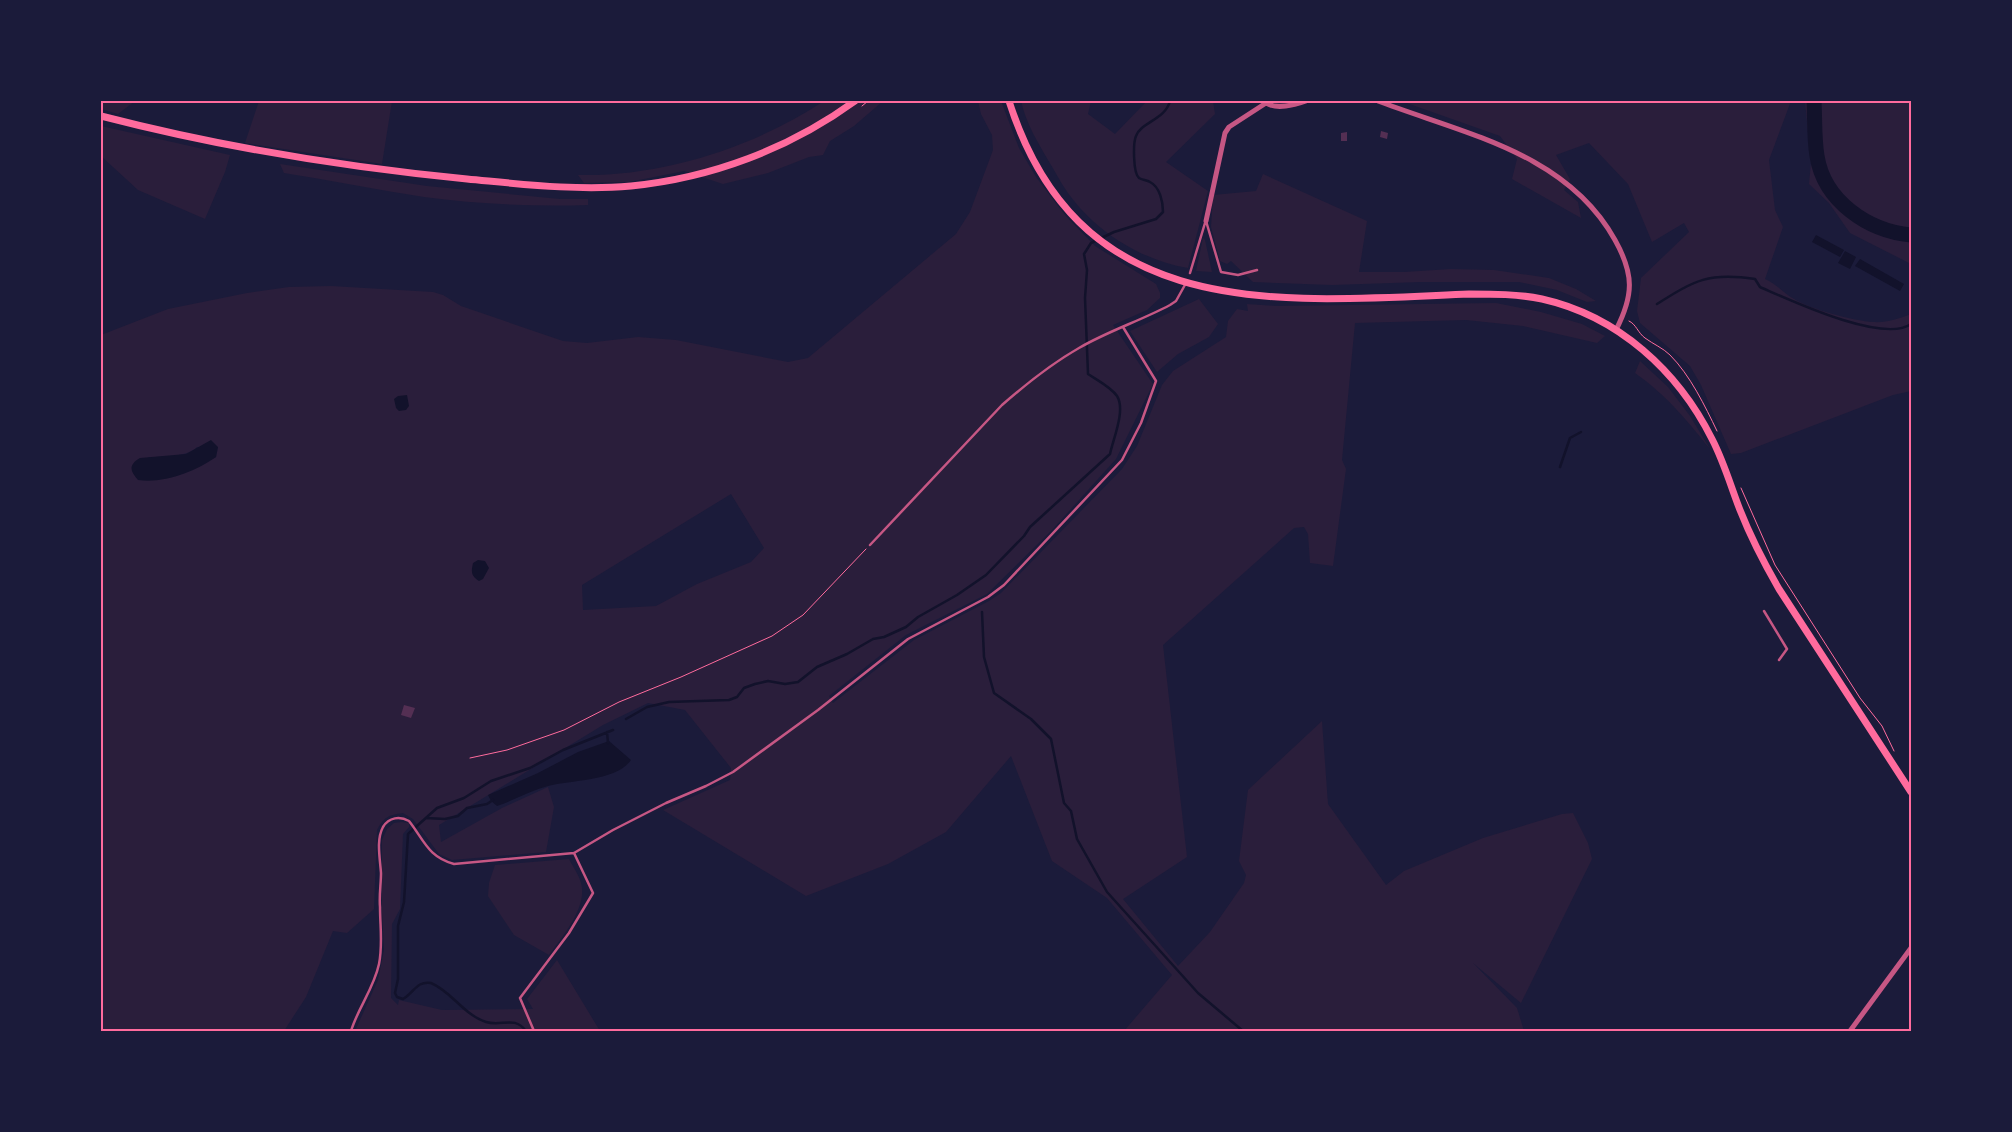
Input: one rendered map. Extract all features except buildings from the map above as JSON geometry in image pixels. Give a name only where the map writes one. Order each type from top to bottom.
[{"type":"main road","points":[[101,116],[236,147],[338,164],[526,185],[597,188],[662,182],[699,175],[735,164],[800,136],[855,101]]},
{"type":"main road","points":[[1009,101],[1025,144],[1041,174],[1060,201],[1094,234],[1120,253],[1163,275],[1186,283],[1237,294],[1296,298],[1469,294],[1520,296],[1541,299],[1562,306],[1590,316],[1616,330],[1661,366],[1680,387],[1700,416],[1714,442],[1758,552],[1779,589],[1902,773],[1911,792]]},
{"type":"street","points":[[1206,221],[1225,133],[1228,127],[1267,102],[1272,106],[1281,106],[1306,101]]},
{"type":"street","points":[[1378,101],[1500,146],[1531,160],[1565,181],[1580,194],[1611,232],[1624,256],[1628,270],[1628,302],[1616,330]]},
{"type":"street","points":[[1850,1031],[1911,948]]},
{"type":"lane","points":[[1206,221],[1221,272],[1238,275],[1257,270]]},
{"type":"lane","points":[[1190,273],[1206,221]]},
{"type":"lane","points":[[870,545],[1002,405],[1054,363],[1080,347],[1170,305],[1176,301],[1186,283]]},
{"type":"lane","points":[[351,1031],[376,976],[382,946],[379,843],[384,825],[394,818],[402,818],[411,823],[438,858],[454,864],[574,853],[613,830],[666,803],[733,772],[818,710],[908,639],[995,592],[1113,471],[1130,448],[1156,381],[1123,327]]},
{"type":"lane","points":[[1764,611],[1788,649],[1780,660]]},
{"type":"lane","points":[[534,1031],[520,998],[569,933],[593,893],[574,853]]},
{"type":"path","points":[[855,110],[868,101]]},
{"type":"path","points":[[1749,507],[1775,565],[1860,698],[1882,726],[1897,756]]},
{"type":"path","points":[[470,758],[507,750],[564,730],[619,702],[681,677],[772,636],[804,615],[870,545]]},
{"type":"shaded area","points":[[101,101],[135,101],[118,114],[101,109]]},
{"type":"shaded area","points":[[259,101],[392,101],[382,164],[245,143]]},
{"type":"shaded area","points":[[824,101],[883,101],[854,126],[830,141],[823,155],[809,157],[768,173],[723,184],[684,171],[629,182],[584,183],[578,175],[642,171],[706,156],[768,132]]},
{"type":"shaded area","points":[[978,101],[1001,101],[1019,148],[1036,177],[1065,215],[1095,246],[1156,284],[1160,298],[1147,310],[1113,325],[1153,384],[1116,459],[1052,530],[987,594],[906,635],[829,696],[833,703],[914,640],[1001,593],[1122,469],[1137,446],[1162,385],[1173,371],[1226,337],[1228,321],[1237,309],[1248,311],[1247,304],[1276,306],[1496,303],[1541,312],[1582,324],[1605,336],[1597,343],[1523,326],[1466,320],[1355,323],[1342,460],[1346,469],[1333,566],[1310,563],[1308,534],[1304,527],[1294,528],[1163,645],[1187,857],[1123,899],[1178,966],[1210,932],[1244,883],[1246,875],[1239,861],[1248,790],[1322,721],[1328,804],[1386,885],[1404,871],[1483,838],[1562,814],[1573,813],[1588,843],[1592,859],[1521,1003],[1473,963],[1517,1008],[1524,1031],[1124,1031],[1172,975],[1107,898],[1052,861],[1011,756],[946,832],[888,864],[806,896],[663,810],[730,780],[731,768],[685,710],[648,703],[603,725],[439,825],[441,842],[502,808],[548,787],[554,807],[546,852],[452,860],[439,854],[413,819],[403,813],[384,819],[377,830],[374,909],[347,933],[333,931],[306,997],[284,1031],[101,1031],[101,335],[168,309],[247,293],[289,287],[331,286],[433,292],[443,295],[461,306],[563,341],[587,343],[638,337],[676,340],[788,362],[808,358],[956,234],[970,212],[993,150],[992,135],[981,114]],"holes":[[[197,447],[218,447],[216,457],[179,475],[156,480],[148,457],[181,455]],[[731,494],[764,548],[751,562],[697,584],[656,606],[583,610],[582,585]]]},
{"type":"shaded area","points":[[1021,101],[1091,101],[1088,114],[1115,134],[1147,101],[1213,101],[1215,114],[1166,162],[1208,191],[1188,268],[1170,264],[1137,251],[1106,232],[1079,207],[1060,181],[1032,132]]},
{"type":"shaded area","points":[[1401,101],[1791,101],[1769,160],[1775,210],[1783,227],[1765,279],[1801,303],[1844,317],[1878,322],[1911,314],[1911,391],[1893,395],[1741,453],[1731,454],[1701,385],[1690,366],[1640,323],[1637,311],[1641,278],[1689,232],[1684,223],[1652,242],[1628,184],[1589,143],[1556,155],[1570,179],[1564,190],[1578,202],[1581,218],[1512,179],[1517,159],[1500,136]]},
{"type":"shaded area","points":[[1805,101],[1911,101],[1911,264],[1850,233],[1829,203],[1809,184],[1811,163]]},
{"type":"shaded area","points":[[101,126],[230,155],[225,172],[205,219],[138,190],[101,156]]},
{"type":"shaded area","points":[[280,164],[427,186],[560,199],[588,199],[588,205],[506,204],[424,197],[284,173]]},
{"type":"shaded area","points":[[1263,174],[1367,221],[1359,272],[1451,269],[1494,270],[1549,278],[1576,289],[1596,301],[1587,302],[1557,290],[1519,282],[1421,282],[1332,285],[1253,282],[1231,261],[1227,264],[1220,261],[1211,227],[1213,195],[1256,191]]},
{"type":"shaded area","points":[[1816,235],[1844,250],[1840,257],[1812,242]]},
{"type":"shaded area","points":[[1203,238],[1205,240],[1212,272],[1196,271]]},
{"type":"shaded area","points":[[1845,251],[1856,257],[1850,269],[1838,263]]},
{"type":"shaded area","points":[[1860,259],[1904,284],[1900,291],[1855,266]]},
{"type":"shaded area","points":[[1199,299],[1218,324],[1209,337],[1178,354],[1157,372],[1130,331]]},
{"type":"shaded area","points":[[1640,361],[1668,387],[1690,416],[1710,449],[1675,408],[1635,373]]},
{"type":"shaded area","points":[[407,395],[409,406],[406,410],[399,411],[396,408],[394,399],[398,396]]},
{"type":"shaded area","points":[[211,440],[218,447],[216,457],[199,467],[179,475],[158,480],[138,480],[133,474],[132,466],[140,458],[186,454]]},
{"type":"shaded area","points":[[478,560],[485,561],[489,568],[483,579],[479,581],[474,577],[472,571],[473,563]]},
{"type":"shaded area","points":[[609,741],[631,760],[615,772],[593,779],[548,786],[497,806],[488,795],[538,773],[578,752]]},
{"type":"shaded area","points":[[394,823],[409,823],[409,827],[403,834],[400,909],[392,924],[391,998],[398,1005],[399,1000],[442,1010],[533,1009],[527,999],[557,960],[600,1031],[355,1031],[378,980],[384,950],[382,840],[387,829]]},
{"type":"shaded area","points":[[569,859],[581,883],[581,902],[567,931],[549,955],[514,935],[488,896],[489,883],[495,865]]},
{"type":"waterway","points":[[626,719],[647,707],[669,702],[729,700],[737,697],[744,688],[755,684],[768,681],[785,684],[798,682],[817,667],[847,654],[873,639],[884,637],[906,627],[918,617],[957,595],[986,575],[1024,536],[1030,527],[1110,454],[1120,417],[1120,409],[1117,396],[1104,384],[1088,374],[1085,298],[1087,270],[1084,254],[1091,243],[1114,232],[1156,219],[1163,212],[1159,191],[1149,181],[1139,178],[1137,175],[1134,145],[1139,131],[1163,113],[1170,101]]},
{"type":"waterway","points":[[1814,101],[1817,156],[1821,172],[1838,200],[1864,220],[1879,227],[1911,235]]},
{"type":"waterway","points":[[1657,304],[1682,289],[1703,280],[1739,277],[1755,279],[1760,287],[1814,310],[1859,325],[1898,329],[1911,324]]},
{"type":"waterway","points":[[1560,467],[1570,438],[1581,432]]},
{"type":"waterway","points":[[982,612],[984,657],[994,693],[1031,719],[1051,739],[1064,803],[1071,811],[1077,839],[1107,892],[1198,993],[1243,1031]]},
{"type":"waterway","points":[[526,1031],[521,1026],[512,1022],[492,1023],[478,1019],[445,991],[431,983],[419,985],[403,999],[397,997],[395,993],[398,979],[398,926],[404,902],[408,834],[437,808],[464,798],[491,781],[530,768],[563,750],[613,730]]},
{"type":"waterway","points":[[607,732],[608,743]]},
{"type":"waterway","points":[[426,818],[445,819],[458,816],[467,808],[487,804],[493,800]]}]
